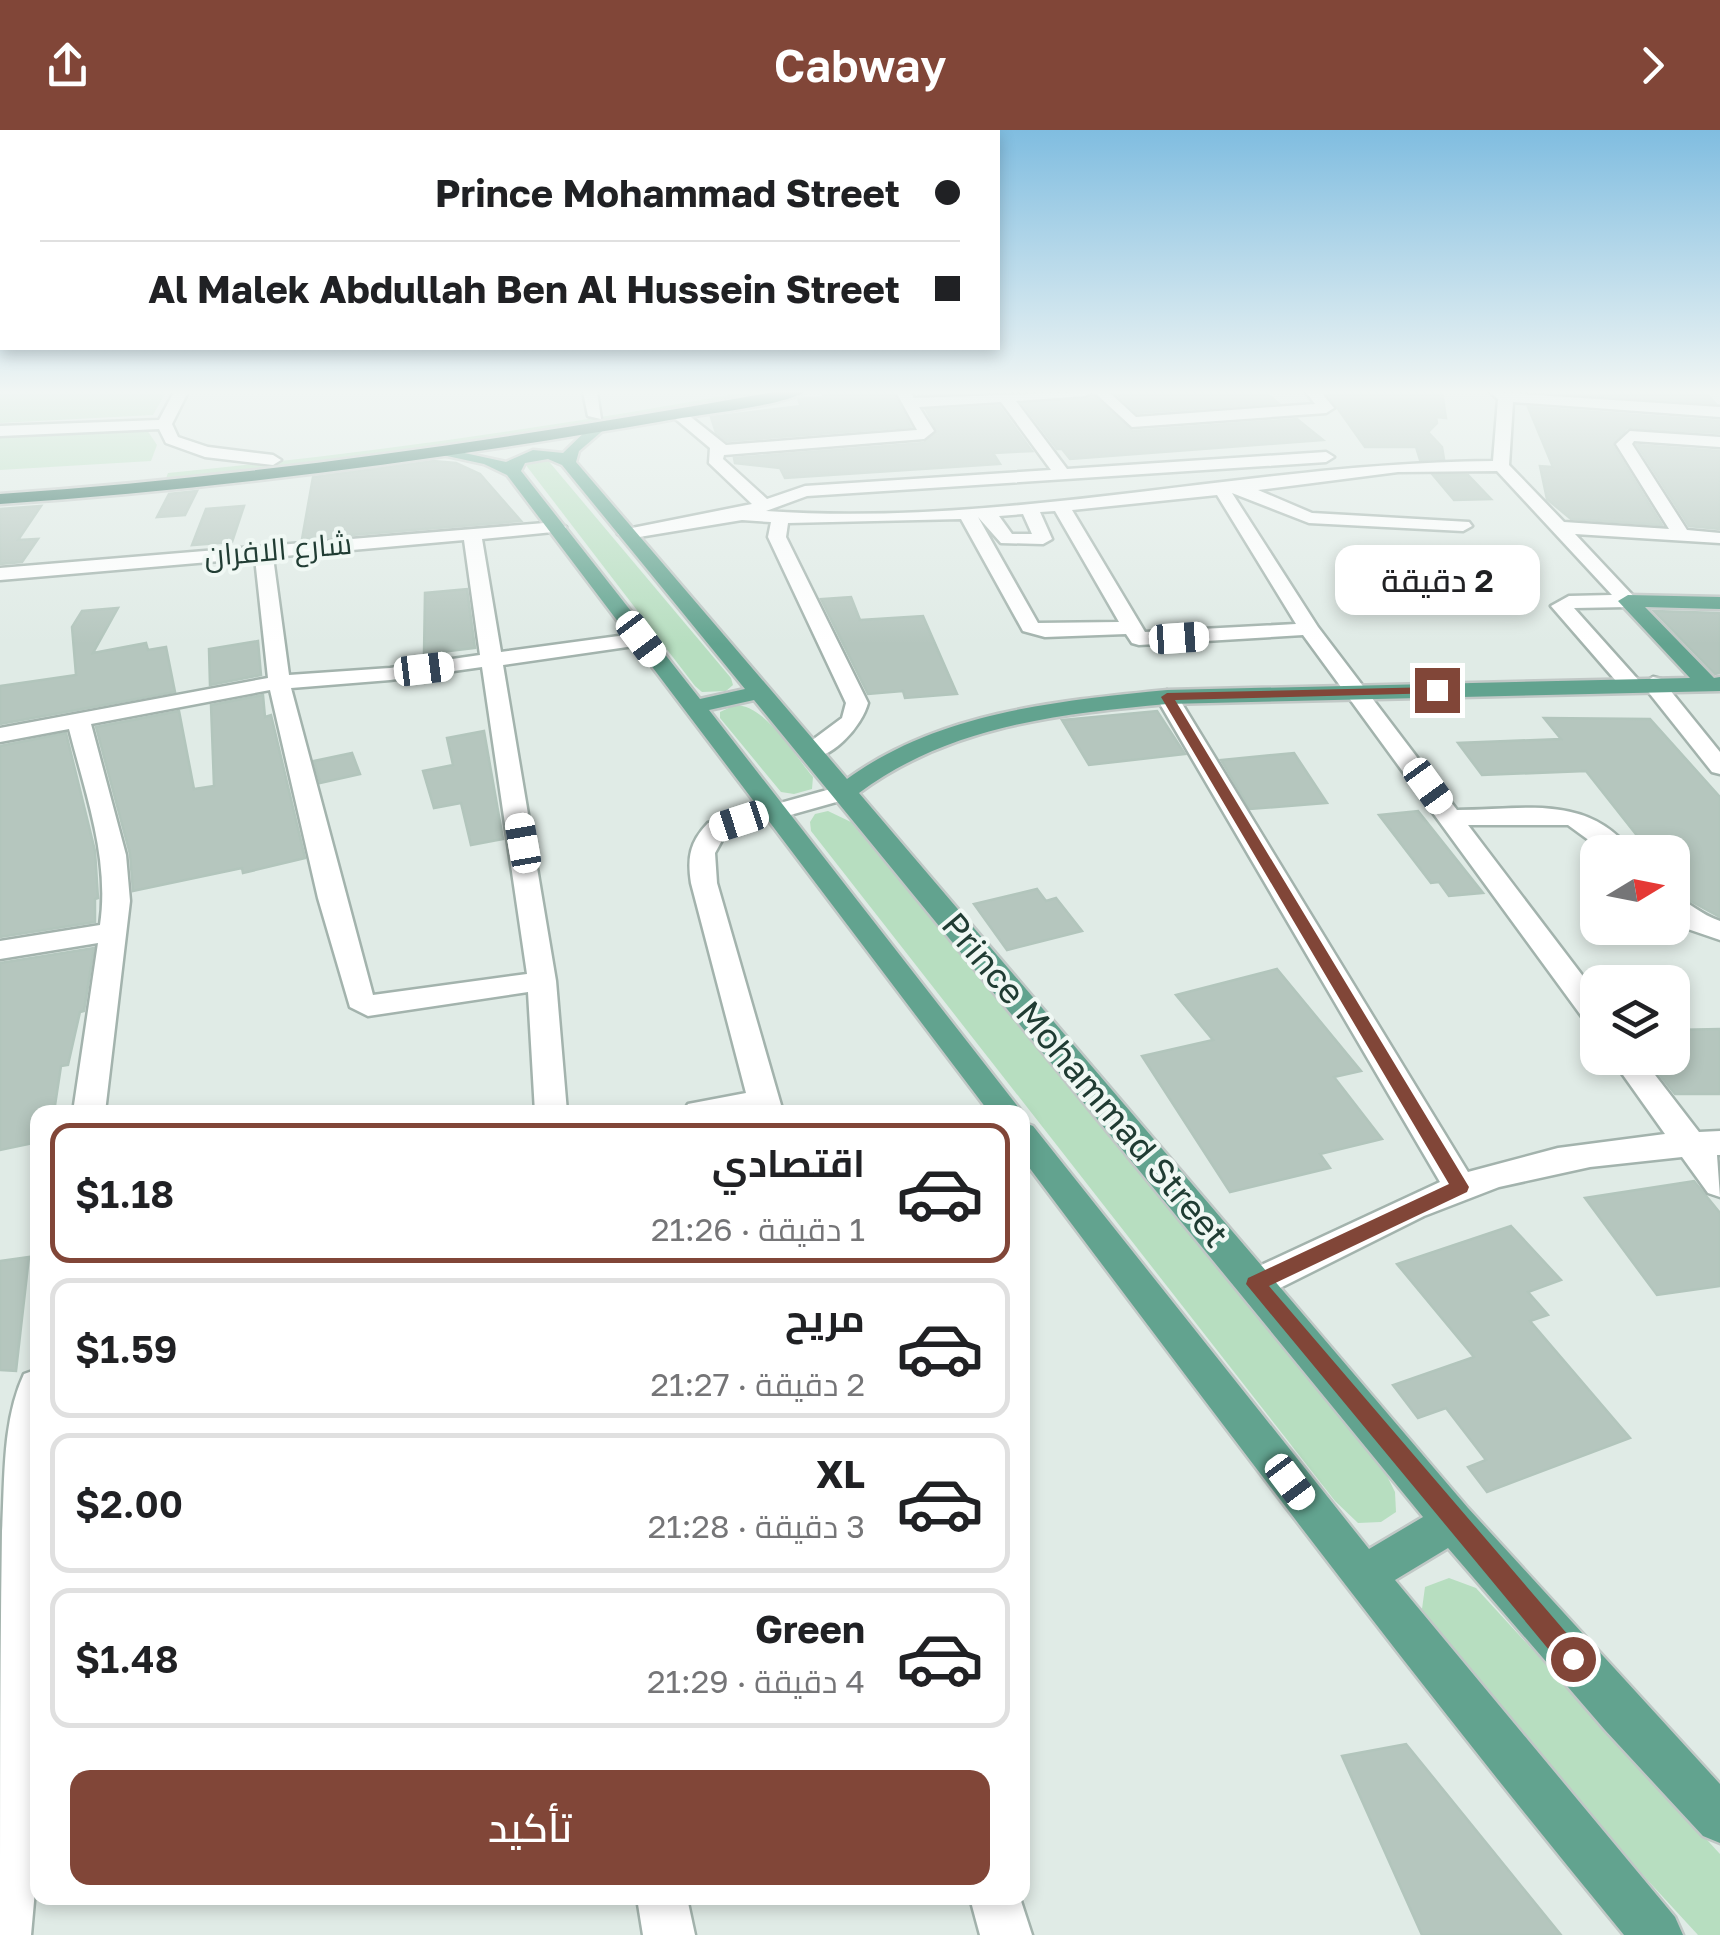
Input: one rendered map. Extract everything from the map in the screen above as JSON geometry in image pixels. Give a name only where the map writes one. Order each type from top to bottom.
[{"type":"highway","points":[[0,482],[155,480],[177,476]]},
{"type":"highway","points":[[0,499],[197,476]]},
{"type":"main road","name":"Prince Mohammad Street","points":[[518,476],[1001,1105]]},
{"type":"main road","name":"Prince Mohammad Street","points":[[580,476],[1453,1522],[1621,1714],[1720,1818]]},
{"type":"main road","points":[[1628,601],[1720,604]]},
{"type":"main road","points":[[1628,601],[1714,684]]},
{"type":"main road","points":[[844,792],[884,762],[986,726],[1093,704],[1167,697],[1714,684]]},
{"type":"main road","points":[[693,707],[758,692]]},
{"type":"main road","points":[[1030,1144],[1363,1576],[1527,1782],[1657,1935]]},
{"type":"main road","points":[[1363,1576],[1453,1522]]},
{"type":"street","points":[[732,476],[772,512],[778,537],[858,703],[852,721],[810,752]]},
{"type":"street","points":[[772,512],[786,496],[825,490],[1017,476]]},
{"type":"street","points":[[627,534],[742,514],[772,512],[804,520],[976,512],[1317,476]]},
{"type":"street","points":[[1510,476],[1628,601]]},
{"type":"street","points":[[1644,476],[1682,536]]},
{"type":"street","points":[[1230,488],[1309,518],[1463,526]]},
{"type":"street","points":[[1230,488],[1309,629],[1580,994]]},
{"type":"street","points":[[786,496],[779,510],[804,520]]},
{"type":"street","points":[[1060,506],[1135,637],[1143,640],[1309,629]]},
{"type":"street","points":[[976,512],[1007,539],[1043,539],[1029,507]]},
{"type":"street","points":[[976,512],[1030,627],[1045,632],[1130,628]]},
{"type":"street","points":[[1557,527],[1720,538]]},
{"type":"street","name":"شارع الافران","points":[[0,574],[557,528]]},
{"type":"street","points":[[472,534],[542,981],[551,1105]]},
{"type":"street","points":[[263,551],[280,682],[331,898],[360,1000],[368,1006],[409,1002],[542,981]]},
{"type":"street","points":[[1628,601],[1570,602],[1560,606],[1642,684],[1720,767]]},
{"type":"street","points":[[0,736],[280,682],[492,661],[641,639]]},
{"type":"street","points":[[1167,697],[1460,1187]]},
{"type":"street","points":[[79,722],[113,855],[118,901],[89,1105]]},
{"type":"street","points":[[764,1105],[700,852],[704,841],[717,828],[844,792]]},
{"type":"street","points":[[1451,818],[1573,817],[1601,835]]},
{"type":"street","points":[[1690,920],[1720,931]]},
{"type":"street","points":[[0,950],[111,932]]},
{"type":"street","points":[[1642,1075],[1705,1144],[1720,1184]]},
{"type":"street","points":[[1255,1284],[1460,1187],[1581,1154],[1705,1144]]},
{"type":"street","points":[[5,1935],[24,1878],[26,1450],[30,1429]]},
{"type":"street","points":[[664,1905],[670,1935]]},
{"type":"street","points":[[997,1905],[1006,1935]]},
{"type":"green space","points":[[167,476],[205,476],[165,481]]},
{"type":"green space","points":[[534,476],[561,476],[733,685],[726,691],[702,692]]},
{"type":"green space","points":[[735,705],[758,713],[768,722],[813,777],[812,789],[794,794],[781,792],[720,718],[720,712]]},
{"type":"green space","points":[[828,811],[851,822],[1382,1466],[1395,1492],[1396,1512],[1381,1522],[1358,1523],[1335,1501],[1030,1111],[1030,1105],[1025,1105],[811,831],[810,822],[815,814]]},
{"type":"green space","points":[[1449,1578],[1476,1588],[1720,1854],[1720,1935],[1698,1935],[1593,1821],[1440,1638],[1422,1609],[1425,1587]]},
{"type":"building","points":[[482,476],[521,521],[302,539],[313,477]]},
{"type":"building","points":[[1434,476],[1469,476],[1491,499],[1454,500]]},
{"type":"building","points":[[1542,476],[1632,476],[1662,525],[1571,519],[1547,499]]},
{"type":"building","points":[[1657,476],[1720,476],[1720,529],[1689,526]]},
{"type":"building","points":[[197,491],[185,515],[157,517],[169,494]]},
{"type":"building","points":[[41,506],[18,540],[38,539],[22,562],[0,564],[0,509]]},
{"type":"building","points":[[244,506],[232,542],[192,545],[206,509]]},
{"type":"building","points":[[467,589],[475,648],[424,654],[425,593]]},
{"type":"building","points":[[851,597],[860,620],[923,616],[957,694],[905,698],[903,691],[868,694],[821,599]]},
{"type":"building","points":[[118,608],[93,653],[146,643],[148,650],[166,647],[175,692],[0,724],[0,686],[76,675],[72,627],[82,611]]},
{"type":"building","points":[[1654,611],[1720,613],[1720,673],[1715,674]]},
{"type":"building","points":[[258,641],[261,675],[210,685],[209,649]]},
{"type":"building","points":[[263,695],[265,717],[271,715],[305,858],[243,873],[242,868],[133,891],[130,854],[96,727],[179,711],[194,789],[214,786],[211,705]]},
{"type":"building","points":[[1157,711],[1185,754],[1089,765],[1062,720]]},
{"type":"building","points":[[1544,718],[1650,719],[1720,797],[1720,917],[1690,901],[1690,835],[1637,835],[1586,771],[1482,775],[1458,743],[1561,739]]},
{"type":"building","points":[[484,731],[503,839],[471,845],[461,803],[434,808],[423,771],[453,765],[447,738]]},
{"type":"building","points":[[66,733],[95,851],[95,922],[0,937],[0,746]]},
{"type":"building","points":[[352,753],[360,774],[320,783],[314,761]]},
{"type":"building","points":[[1294,753],[1327,803],[1250,809],[1221,760]]},
{"type":"building","points":[[1418,811],[1483,893],[1449,896],[1439,882],[1431,883],[1379,815]]},
{"type":"building","points":[[1037,889],[1046,901],[1056,898],[1082,931],[1007,950],[974,904]]},
{"type":"building","points":[[94,948],[84,1011],[80,1012],[68,1065],[61,1066],[55,1105],[30,1105],[30,1144],[0,1150],[0,963]]},
{"type":"building","points":[[1277,969],[1361,1071],[1334,1077],[1382,1139],[1320,1154],[1330,1168],[1230,1192],[1142,1056],[1213,1040],[1176,995]]},
{"type":"building","points":[[1720,1029],[1720,1094],[1675,1094],[1660,1075],[1690,1075],[1690,1030]]},
{"type":"building","points":[[1694,1181],[1720,1213],[1720,1286],[1657,1295],[1585,1198]]},
{"type":"building","points":[[1511,1226],[1561,1280],[1528,1292],[1548,1315],[1530,1321],[1630,1438],[1487,1492],[1468,1467],[1486,1460],[1446,1408],[1418,1418],[1393,1385],[1474,1357],[1397,1264]]},
{"type":"building","points":[[29,1257],[16,1371],[0,1370],[0,1261]]},
{"type":"building","points":[[1406,1744],[1561,1935],[1422,1935],[1342,1756]]},
{"type":"route","points":[[1437,690],[1167,697],[1460,1187],[1255,1284],[1573,1659]]}]
